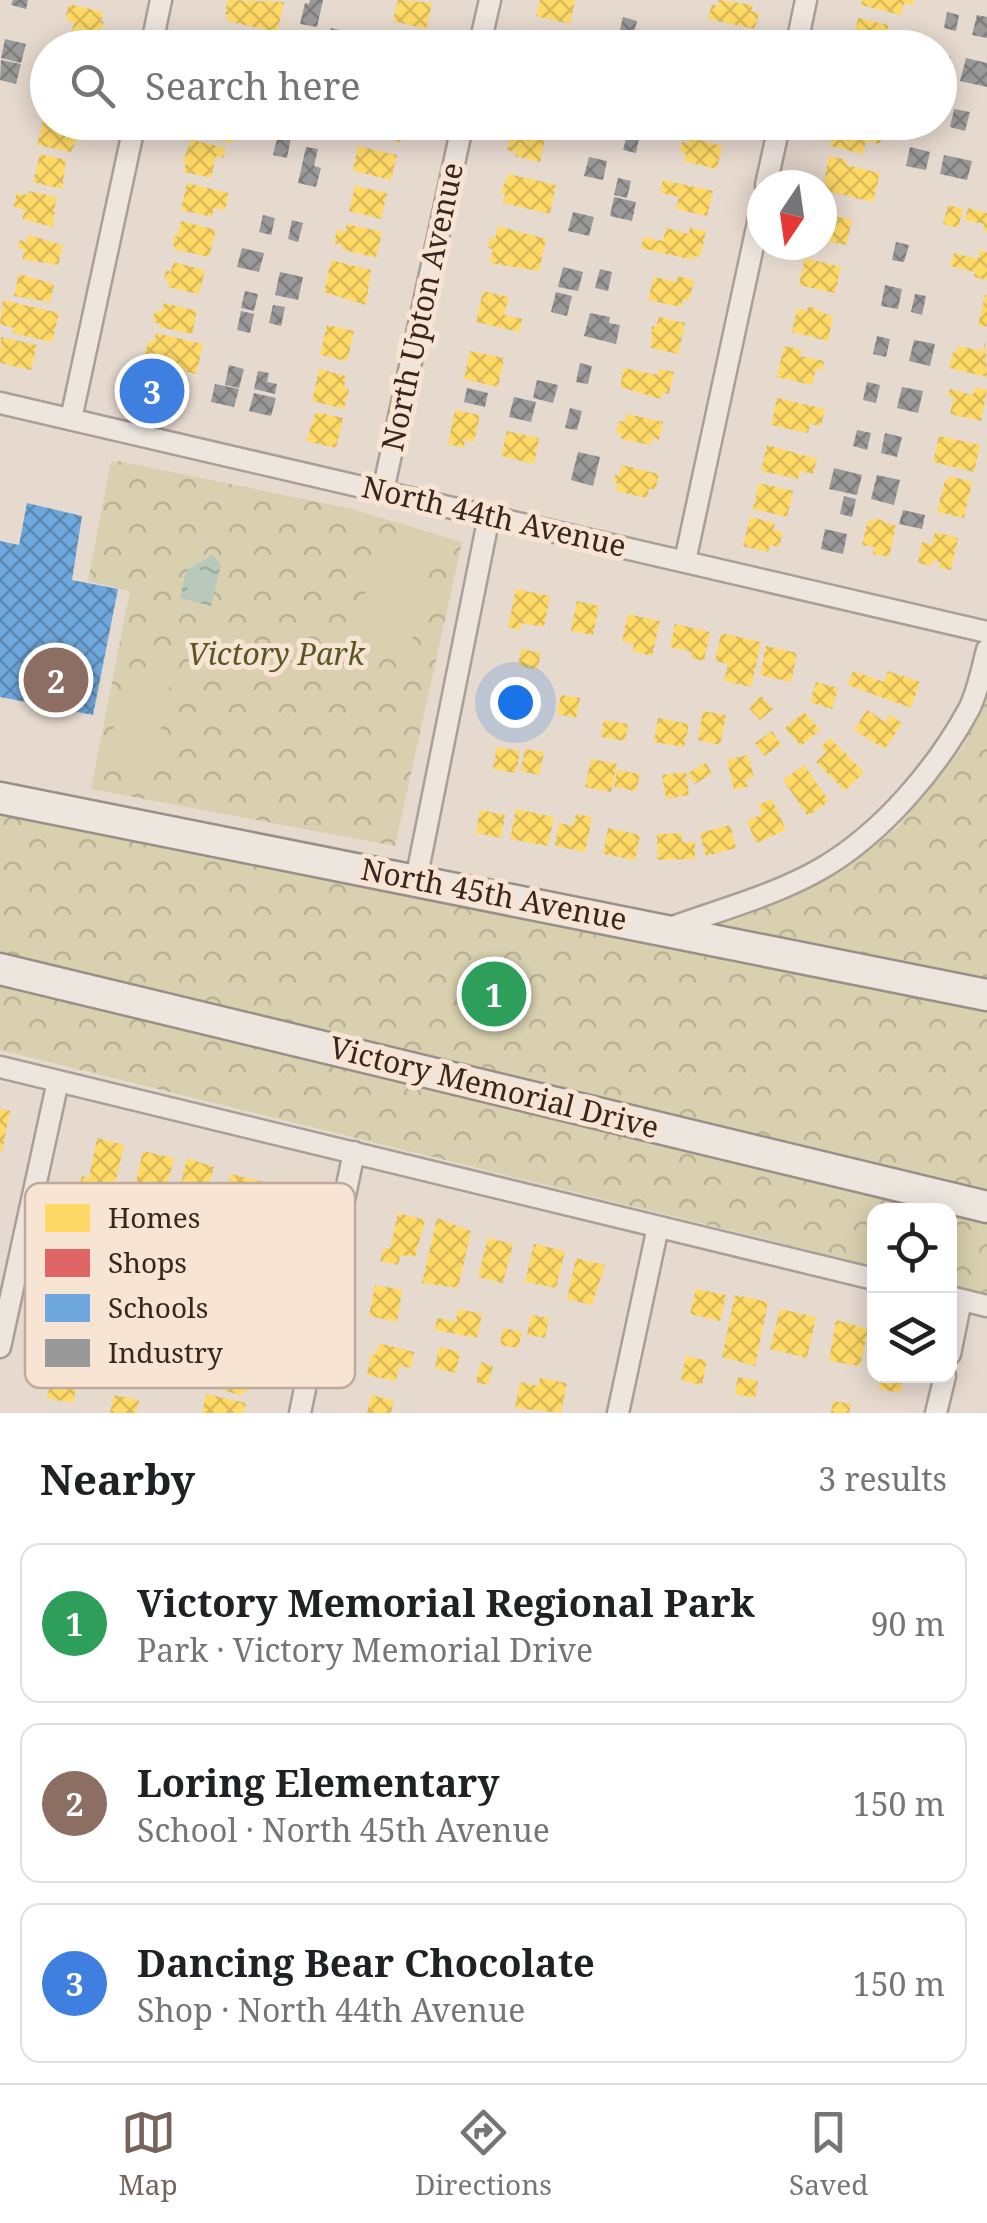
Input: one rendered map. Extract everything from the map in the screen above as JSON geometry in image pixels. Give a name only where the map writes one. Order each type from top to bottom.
[{"type":"street","points":[[155,30],[162,0]]},
{"type":"street","points":[[484,30],[490,0]]},
{"type":"street","points":[[800,30],[806,0]]},
{"type":"street","points":[[71,420],[131,140]]},
{"type":"street","name":"North Upton Avenue","points":[[383,492],[459,140]]},
{"type":"street","points":[[769,170],[776,140]]},
{"type":"street","points":[[685,562],[750,260]]},
{"type":"street","name":"North 44th Avenue","points":[[0,403],[987,632]]},
{"type":"street","points":[[416,880],[489,516]]},
{"type":"street","points":[[667,929],[752,899],[824,866],[874,829],[945,746],[970,705],[987,650]]},
{"type":"street","name":"North 45th Avenue","points":[[0,798],[987,995]]},
{"type":"street","name":"Victory Memorial Drive","points":[[0,969],[987,1207]]},
{"type":"street","points":[[0,1067],[867,1277]]},
{"type":"street","points":[[36,1183],[58,1082]]},
{"type":"street","points":[[348,1183],[354,1152]]},
{"type":"street","points":[[618,1413],[658,1226]]},
{"type":"street","points":[[0,1348],[25,1233]]},
{"type":"street","points":[[957,1298],[987,1306]]},
{"type":"street","points":[[936,1413],[942,1383]]},
{"type":"street","points":[[300,1413],[305,1388]]},
{"type":"green space","name":"Victory Park","points":[[111,462],[352,509],[462,542],[395,846],[91,789],[130,591],[88,581]]},
{"type":"green space","points":[[379,536],[433,549],[408,657],[353,645]]},
{"type":"green space","points":[[126,671],[171,681],[151,774],[106,765]]},
{"type":"green space","points":[[987,688],[987,1294],[957,1287],[957,1203],[867,1203],[867,1264],[0,1050],[0,813],[638,937],[759,906],[835,874],[897,828],[964,745]]},
{"type":"water","points":[[212,555],[221,564],[211,606],[180,598],[186,571]]},
{"type":"building: Homes","points":[[228,0],[284,2],[277,30],[227,21]]},
{"type":"building: Homes","points":[[398,0],[432,3],[426,29],[393,21]]},
{"type":"building: Homes","points":[[540,0],[575,0],[570,24],[536,16]]},
{"type":"building: Homes","points":[[719,0],[753,5],[751,11],[759,13],[755,29],[708,19],[712,4],[718,6]]},
{"type":"building: Homes","points":[[862,0],[914,0],[913,5],[904,3],[901,15],[861,5]]},
{"type":"building: Homes","points":[[69,4],[103,12],[104,22],[101,30],[72,30],[74,22],[68,21]]},
{"type":"building: Homes","points":[[858,18],[889,25],[888,30],[856,30]]},
{"type":"building: Homes","points":[[38,140],[77,140],[71,152],[37,145]]},
{"type":"building: Homes","points":[[191,140],[226,148],[223,158],[216,156],[211,178],[184,172],[183,161]]},
{"type":"building: Homes","points":[[509,140],[545,140],[540,162],[507,150]]},
{"type":"building: Homes","points":[[698,140],[722,146],[717,169],[684,161],[686,154],[680,152],[682,142]]},
{"type":"building: Homes","points":[[831,140],[881,140],[880,144],[866,141],[863,154],[830,146]]},
{"type":"building: Homes","points":[[358,146],[397,155],[391,180],[353,171]]},
{"type":"building: Homes","points":[[40,154],[66,160],[62,189],[33,182]]},
{"type":"building: Homes","points":[[829,156],[847,160],[846,165],[880,173],[873,202],[837,194],[837,170],[826,170]]},
{"type":"building: Homes","points":[[509,174],[556,185],[550,214],[503,203],[505,194],[500,193]]},
{"type":"building: Homes","points":[[663,180],[713,191],[707,216],[676,209],[679,197],[660,193]]},
{"type":"building: Homes","points":[[187,183],[229,193],[225,210],[214,208],[212,217],[181,210]]},
{"type":"building: Homes","points":[[355,186],[387,193],[381,219],[349,211]]},
{"type":"building: Homes","points":[[29,191],[56,197],[53,227],[22,219],[25,210],[14,207],[17,193],[28,195]]},
{"type":"building: Homes","points":[[948,205],[963,209],[958,228],[943,224]]},
{"type":"building: Homes","points":[[968,208],[987,213],[987,231],[983,230],[984,224],[965,220]]},
{"type":"building: Homes","points":[[837,216],[852,220],[846,245],[837,243]]},
{"type":"building: Homes","points":[[181,221],[216,230],[209,257],[174,249],[173,236],[177,237]]},
{"type":"building: Homes","points":[[347,224],[382,232],[376,258],[341,249],[342,245],[334,243],[337,230],[345,232]]},
{"type":"building: Homes","points":[[498,226],[546,239],[539,271],[490,263],[490,237],[495,239]]},
{"type":"building: Homes","points":[[666,228],[689,234],[690,228],[706,231],[700,257],[694,256],[693,260],[641,248],[644,237],[663,241]]},
{"type":"building: Homes","points":[[28,235],[63,245],[58,265],[22,259],[25,249],[18,248],[20,240],[26,242]]},
{"type":"building: Homes","points":[[980,250],[987,252],[987,280],[974,277],[975,272],[950,266],[954,253],[978,259]]},
{"type":"building: Homes","points":[[331,260],[371,270],[366,305],[324,292]]},
{"type":"building: Homes","points":[[805,260],[841,267],[835,293],[799,285]]},
{"type":"building: Homes","points":[[173,262],[205,270],[199,294],[168,287],[169,280],[164,279]]},
{"type":"building: Homes","points":[[19,274],[54,284],[50,302],[14,296]]},
{"type":"building: Homes","points":[[678,276],[694,280],[689,301],[683,299],[681,307],[648,300],[654,277],[676,282]]},
{"type":"building: Homes","points":[[483,291],[509,297],[504,315],[522,319],[519,332],[476,322]]},
{"type":"building: Homes","points":[[987,295],[987,327],[978,325]]},
{"type":"building: Homes","points":[[3,300],[59,313],[52,342],[13,333],[14,328],[0,324]]},
{"type":"building: Homes","points":[[164,303],[197,311],[192,334],[159,327],[153,322],[155,311],[162,312]]},
{"type":"building: Homes","points":[[809,306],[833,317],[828,341],[792,332],[797,309],[807,311]]},
{"type":"building: Homes","points":[[659,317],[685,323],[678,354],[651,348],[652,326],[656,327]]},
{"type":"building: Homes","points":[[327,325],[354,331],[347,361],[320,355]]},
{"type":"building: Homes","points":[[156,333],[203,344],[196,374],[149,363],[151,357],[145,355],[148,341],[154,342]]},
{"type":"building: Homes","points":[[1,337],[37,345],[31,370],[0,363]]},
{"type":"building: Homes","points":[[985,341],[987,377],[949,368],[958,346],[983,351]]},
{"type":"building: Homes","points":[[784,346],[802,350],[800,356],[824,361],[822,370],[816,369],[812,385],[777,377]]},
{"type":"building: Homes","points":[[470,351],[504,358],[498,387],[464,379]]},
{"type":"building: Homes","points":[[624,368],[658,375],[660,369],[674,372],[669,394],[662,393],[660,399],[620,387]]},
{"type":"building: Homes","points":[[319,369],[346,376],[344,388],[349,389],[344,409],[312,401]]},
{"type":"building: Homes","points":[[975,387],[987,390],[981,421],[950,414],[954,397],[948,396],[950,389],[973,395]]},
{"type":"building: Homes","points":[[777,398],[825,409],[821,426],[810,424],[808,433],[771,425]]},
{"type":"building: Homes","points":[[455,410],[480,415],[474,442],[465,440],[464,448],[448,444]]},
{"type":"building: Homes","points":[[316,412],[343,418],[336,448],[306,441]]},
{"type":"building: Homes","points":[[627,414],[663,422],[659,440],[652,438],[650,445],[621,439],[622,434],[616,433],[619,421],[625,422]]},
{"type":"building: Homes","points":[[507,431],[539,438],[534,464],[501,456]]},
{"type":"building: Homes","points":[[939,436],[980,445],[974,472],[933,462]]},
{"type":"building: Homes","points":[[767,445],[817,459],[813,474],[800,471],[798,479],[761,471]]},
{"type":"building: Homes","points":[[622,465],[659,474],[655,490],[649,488],[647,498],[616,491],[618,483],[613,482]]},
{"type":"building: Homes","points":[[949,476],[972,482],[964,518],[937,512]]},
{"type":"building: Homes","points":[[759,483],[793,491],[787,517],[753,509]]},
{"type":"building: Homes","points":[[750,517],[775,523],[773,530],[783,532],[779,547],[770,545],[768,552],[743,546]]},
{"type":"building: Homes","points":[[875,518],[896,526],[889,557],[873,554],[875,547],[862,545],[868,520]]},
{"type":"building: Homes","points":[[935,532],[958,538],[951,570],[939,568],[940,562],[933,560],[931,566],[918,563],[922,542],[932,545]]},
{"type":"building: Homes","points":[[516,589],[550,596],[544,627],[522,623],[520,630],[508,627]]},
{"type":"building: Homes","points":[[577,601],[599,606],[593,635],[571,631]]},
{"type":"building: Homes","points":[[628,614],[660,621],[652,656],[632,651],[634,644],[622,641]]},
{"type":"building: Homes","points":[[675,624],[710,632],[704,661],[691,658],[692,652],[670,647]]},
{"type":"building: Homes","points":[[721,633],[761,642],[751,687],[724,681],[728,664],[715,661]]},
{"type":"building: Homes","points":[[766,646],[797,653],[791,682],[760,675]]},
{"type":"building: Homes","points":[[521,649],[541,653],[537,670],[518,666]]},
{"type":"building: Homes","points":[[853,671],[884,682],[888,671],[920,682],[911,708],[848,685]]},
{"type":"building: Homes","points":[[816,682],[838,688],[832,709],[810,702]]},
{"type":"building: Homes","points":[[504,689],[531,696],[523,726],[497,719]]},
{"type":"building: Homes","points":[[561,695],[580,698],[576,718],[557,714]]},
{"type":"building: Homes","points":[[761,696],[773,709],[760,720],[749,708]]},
{"type":"building: Homes","points":[[867,710],[885,722],[890,715],[902,723],[885,749],[854,730]]},
{"type":"building: Homes","points":[[703,711],[726,715],[720,745],[698,740]]},
{"type":"building: Homes","points":[[804,712],[820,730],[801,746],[785,728]]},
{"type":"building: Homes","points":[[658,718],[689,724],[684,747],[654,742]]},
{"type":"building: Homes","points":[[604,720],[628,724],[625,741],[601,737]]},
{"type":"building: Homes","points":[[772,731],[781,745],[764,756],[755,743]]},
{"type":"building: Homes","points":[[830,738],[864,772],[845,791],[816,762],[826,752],[821,747]]},
{"type":"building: Homes","points":[[497,747],[520,751],[516,773],[493,769]]},
{"type":"building: Homes","points":[[525,749],[544,752],[539,775],[521,771]]},
{"type":"building: Homes","points":[[748,755],[754,777],[746,779],[748,787],[734,790],[727,760]]},
{"type":"building: Homes","points":[[591,759],[617,764],[611,792],[585,787]]},
{"type":"building: Homes","points":[[706,763],[712,774],[695,784],[688,773]]},
{"type":"building: Homes","points":[[804,765],[829,801],[808,816],[783,780]]},
{"type":"building: Homes","points":[[617,770],[640,774],[636,791],[614,787]]},
{"type":"building: Homes","points":[[686,772],[689,795],[666,799],[662,775]]},
{"type":"building: Homes","points":[[772,799],[786,830],[756,843],[747,821],[763,814],[758,805]]},
{"type":"building: Homes","points":[[516,809],[554,817],[548,846],[510,839]]},
{"type":"building: Homes","points":[[480,810],[505,815],[501,838],[476,833]]},
{"type":"building: Homes","points":[[576,814],[592,817],[585,852],[555,846],[559,823],[573,826]]},
{"type":"building: Homes","points":[[730,825],[736,848],[706,856],[700,833]]},
{"type":"building: Homes","points":[[608,828],[640,835],[635,860],[603,854]]},
{"type":"building: Homes","points":[[681,833],[682,842],[695,842],[695,859],[658,860],[657,834]]},
{"type":"building: Homes","points":[[0,1109],[10,1111],[2,1152],[0,1152]]},
{"type":"building: Homes","points":[[97,1138],[124,1145],[115,1183],[80,1183],[82,1176],[89,1178]]},
{"type":"building: Homes","points":[[143,1151],[174,1158],[168,1183],[136,1183]]},
{"type":"building: Homes","points":[[187,1158],[214,1167],[209,1183],[181,1183]]},
{"type":"building: Homes","points":[[231,1174],[268,1183],[228,1183]]},
{"type":"building: Homes","points":[[398,1213],[425,1220],[415,1257],[401,1255],[398,1265],[380,1261],[384,1248],[390,1249]]},
{"type":"building: Homes","points":[[437,1218],[471,1231],[458,1288],[422,1283]]},
{"type":"building: Homes","points":[[488,1238],[513,1244],[503,1283],[478,1277]]},
{"type":"building: Homes","points":[[534,1244],[565,1251],[556,1288],[525,1282]]},
{"type":"building: Homes","points":[[576,1258],[605,1265],[592,1305],[567,1299]]},
{"type":"building: Homes","points":[[375,1285],[402,1290],[397,1322],[369,1316]]},
{"type":"building: Homes","points":[[696,1289],[726,1295],[720,1321],[690,1314]]},
{"type":"building: Homes","points":[[735,1295],[768,1302],[755,1366],[722,1357]]},
{"type":"building: Homes","points":[[458,1309],[482,1314],[477,1338],[435,1330],[437,1318],[456,1322]]},
{"type":"building: Homes","points":[[780,1309],[816,1317],[807,1358],[770,1349]]},
{"type":"building: Homes","points":[[531,1315],[549,1318],[545,1338],[527,1335]]},
{"type":"building: Homes","points":[[836,1320],[867,1329],[860,1366],[829,1361]]},
{"type":"building: Homes","points":[[503,1328],[522,1332],[518,1348],[500,1345]]},
{"type":"building: Homes","points":[[378,1345],[414,1352],[411,1368],[399,1366],[396,1381],[367,1375],[371,1354],[376,1355]]},
{"type":"building: Homes","points":[[439,1347],[460,1352],[456,1373],[435,1368]]},
{"type":"building: Homes","points":[[686,1356],[707,1361],[702,1385],[681,1380]]},
{"type":"building: Homes","points":[[481,1362],[493,1366],[488,1385],[476,1382]]},
{"type":"building: Homes","points":[[738,1377],[758,1381],[755,1398],[735,1394]]},
{"type":"building: Homes","points":[[540,1378],[567,1383],[561,1413],[515,1408],[520,1382],[539,1386]]},
{"type":"building: Homes","points":[[880,1383],[902,1383],[900,1393],[879,1389]]},
{"type":"building: Homes","points":[[49,1388],[76,1388],[73,1403],[47,1398]]},
{"type":"building: Homes","points":[[220,1388],[248,1388],[242,1396]]},
{"type":"building: Homes","points":[[206,1394],[246,1403],[244,1413],[202,1413]]},
{"type":"building: Homes","points":[[114,1395],[139,1400],[136,1413],[110,1413]]},
{"type":"building: Homes","points":[[371,1395],[394,1401],[391,1413],[367,1413]]},
{"type":"building: Homes","points":[[833,1401],[851,1404],[849,1413],[831,1413]]},
{"type":"building: Shops","points":[[130,374],[178,386],[172,413],[128,403],[125,397]]},
{"type":"building: Schools","points":[[27,503],[82,516],[72,580],[118,589],[93,715],[0,697],[0,541],[19,545]]},
{"type":"building: Industry","points":[[13,0],[28,0],[26,9],[11,5]]},
{"type":"building: Industry","points":[[323,0],[317,27],[300,24],[305,3]]},
{"type":"building: Industry","points":[[947,12],[959,15],[956,30],[944,28]]},
{"type":"building: Industry","points":[[977,15],[987,17],[987,38],[972,35]]},
{"type":"building: Industry","points":[[623,17],[637,21],[635,30],[620,30]]},
{"type":"building: Industry","points":[[5,39],[26,44],[21,63],[1,58]]},
{"type":"building: Industry","points":[[966,58],[987,63],[987,87],[960,81]]},
{"type":"building: Industry","points":[[1,60],[21,64],[16,84],[0,80]]},
{"type":"building: Industry","points":[[957,110],[970,112],[965,131],[957,129]]},
{"type":"building: Industry","points":[[277,140],[291,140],[287,158],[273,155]]},
{"type":"building: Industry","points":[[626,140],[639,140],[636,153],[623,150]]},
{"type":"building: Industry","points":[[306,147],[318,149],[314,166],[321,168],[316,187],[298,183]]},
{"type":"building: Industry","points":[[910,147],[930,152],[926,170],[906,166]]},
{"type":"building: Industry","points":[[944,155],[972,161],[967,180],[940,174]]},
{"type":"building: Industry","points":[[589,157],[607,161],[603,180],[584,176]]},
{"type":"building: Industry","points":[[618,178],[631,181],[627,198],[614,195]]},
{"type":"building: Industry","points":[[614,197],[636,202],[632,221],[610,216]]},
{"type":"building: Industry","points":[[573,212],[594,217],[589,236],[568,231]]},
{"type":"building: Industry","points":[[263,215],[275,218],[271,235],[259,232]]},
{"type":"building: Industry","points":[[292,220],[303,223],[298,242],[288,239]]},
{"type":"building: Industry","points":[[896,242],[909,245],[904,262],[892,260]]},
{"type":"building: Industry","points":[[242,248],[264,253],[259,272],[237,267]]},
{"type":"building: Industry","points":[[563,267],[583,272],[578,291],[558,287]]},
{"type":"building: Industry","points":[[600,269],[612,272],[608,291],[595,288]]},
{"type":"building: Industry","points":[[280,272],[303,277],[298,300],[275,295]]},
{"type":"building: Industry","points":[[885,285],[902,289],[898,309],[881,306]]},
{"type":"building: Industry","points":[[245,291],[258,294],[254,311],[241,308]]},
{"type":"building: Industry","points":[[556,292],[572,296],[567,316],[551,312]]},
{"type":"building: Industry","points":[[915,294],[926,296],[922,315],[911,312]]},
{"type":"building: Industry","points":[[273,305],[285,307],[281,326],[269,323]]},
{"type":"building: Industry","points":[[241,311],[254,314],[250,333],[237,330]]},
{"type":"building: Industry","points":[[590,313],[610,317],[609,323],[620,325],[616,344],[584,336]]},
{"type":"building: Industry","points":[[877,336],[890,339],[886,357],[873,354]]},
{"type":"building: Industry","points":[[914,340],[935,344],[930,366],[909,361]]},
{"type":"building: Industry","points":[[580,363],[592,366],[588,384],[576,382]]},
{"type":"building: Industry","points":[[229,365],[244,369],[239,388],[225,385]]},
{"type":"building: Industry","points":[[258,371],[269,373],[267,382],[277,384],[275,394],[254,389]]},
{"type":"building: Industry","points":[[537,380],[558,385],[553,403],[533,398]]},
{"type":"building: Industry","points":[[867,382],[880,385],[876,403],[863,400]]},
{"type":"building: Industry","points":[[215,384],[239,389],[234,407],[211,402]]},
{"type":"building: Industry","points":[[902,387],[923,391],[918,413],[897,408]]},
{"type":"building: Industry","points":[[467,388],[488,393],[485,407],[464,402]]},
{"type":"building: Industry","points":[[254,393],[276,398],[271,416],[249,411]]},
{"type":"building: Industry","points":[[514,397],[536,402],[531,422],[509,417]]},
{"type":"building: Industry","points":[[570,408],[582,411],[577,430],[565,428]]},
{"type":"building: Industry","points":[[857,430],[871,433],[867,450],[853,446]]},
{"type":"building: Industry","points":[[885,433],[902,437],[897,457],[881,453]]},
{"type":"building: Industry","points":[[578,452],[600,457],[593,486],[571,480]]},
{"type":"building: Industry","points":[[834,468],[862,475],[857,495],[829,489]]},
{"type":"building: Industry","points":[[877,475],[900,480],[894,505],[871,499]]},
{"type":"building: Industry","points":[[844,496],[856,499],[852,517],[840,514]]},
{"type":"building: Industry","points":[[903,510],[925,515],[922,529],[899,524]]},
{"type":"building: Industry","points":[[825,529],[847,534],[843,554],[821,549]]},
{"type":"place","name":"Dancing Bear Chocolate","points":[[152,391]]},
{"type":"place","name":"Loring Elementary","points":[[56,680]]},
{"type":"place","name":"Victory Memorial Regional Park","points":[[494,994]]}]
